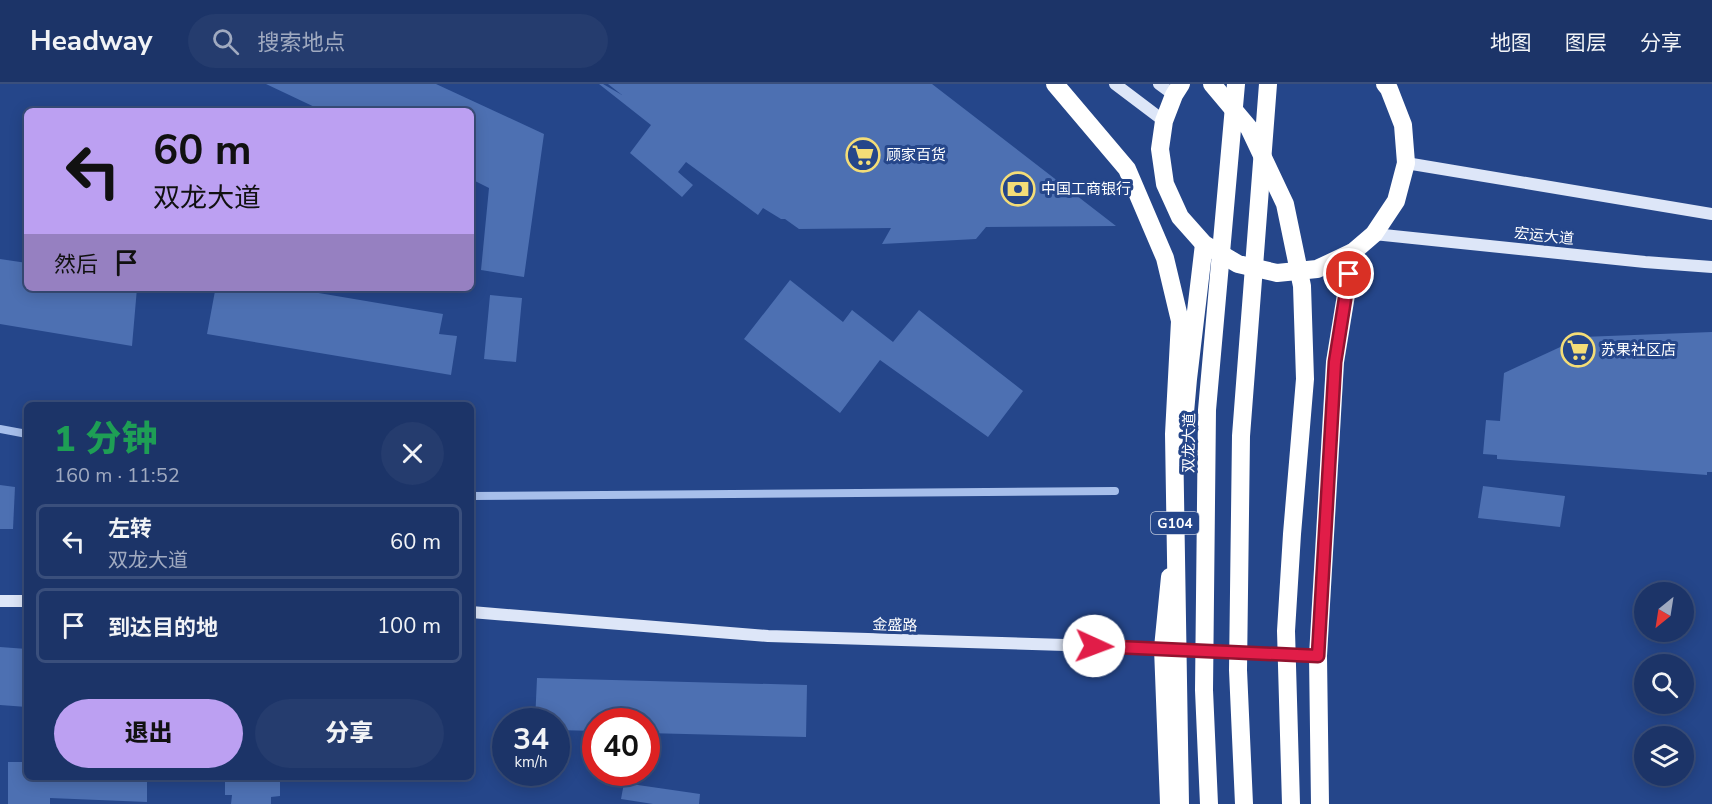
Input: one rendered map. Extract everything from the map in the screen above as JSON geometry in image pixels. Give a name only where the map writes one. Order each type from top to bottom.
[{"type":"highway","points":[[1055,84],[1127,169],[1165,258],[1180,321],[1174,434],[1180,804]]},
{"type":"highway","points":[[1212,84],[1249,128],[1286,204],[1302,286],[1305,379],[1286,631],[1291,804]]},
{"type":"highway","name":"双龙大道","points":[[1209,804],[1204,690],[1207,410],[1236,84]]},
{"type":"highway","points":[[1245,804],[1238,670],[1241,436],[1268,84]]},
{"type":"highway","points":[[1171,88],[1160,149],[1165,184],[1180,217],[1204,244],[1238,264],[1277,273],[1317,269],[1353,252],[1374,234],[1396,201],[1406,164],[1403,125],[1385,84]]},
{"type":"highway","name":"双龙大道","points":[[1169,804],[1163,648],[1188,380],[1204,244]]},
{"type":"highway","points":[[1320,804],[1318,656],[1335,362],[1353,252]]},
{"type":"street","points":[[1115,84],[1164,121]]},
{"type":"street","points":[[1406,164],[1712,214]]},
{"type":"street","name":"宏运大道","points":[[1374,234],[1712,267]]},
{"type":"street","points":[[0,601],[24,601]]},
{"type":"street","name":"金盛路","points":[[474,612],[768,636],[1163,648],[1318,656]]},
{"type":"building","points":[[266,84],[436,84],[544,134],[524,277],[481,270],[489,188],[474,180],[474,108],[317,108]]},
{"type":"building","name":"顾家百货","points":[[599,84],[622,95],[608,84],[932,84],[1116,226],[986,227],[976,239],[882,244],[891,228],[799,229],[763,208],[758,215],[686,162],[678,172],[693,185],[682,197],[630,153],[651,125]]},
{"type":"building","points":[[0,259],[24,263],[24,291],[137,291],[132,346],[0,324]]},
{"type":"building","points":[[790,280],[843,322],[852,310],[893,342],[919,310],[1023,391],[988,437],[880,360],[840,413],[744,339]]},
{"type":"building","points":[[215,291],[226,293],[226,291],[307,291],[443,314],[439,334],[457,336],[451,375],[207,334]]},
{"type":"building","points":[[490,295],[522,298],[516,362],[484,359]]},
{"type":"building","points":[[1712,332],[1712,472],[1707,472],[1707,475],[1497,459],[1497,455],[1483,454],[1486,420],[1500,421],[1504,373],[1582,337]]},
{"type":"building","points":[[0,485],[15,487],[13,529],[0,529]]},
{"type":"building","points":[[1483,486],[1565,496],[1560,527],[1478,518]]},
{"type":"building","points":[[0,647],[24,649],[24,707],[0,705]]},
{"type":"building","points":[[537,678],[807,685],[806,737],[660,733],[660,708],[582,708],[582,731],[570,730],[570,708],[536,708]]},
{"type":"building","points":[[8,762],[24,762],[24,780],[147,780],[147,802],[50,798],[50,804],[8,804]]},
{"type":"building","points":[[225,780],[280,780],[280,796],[271,797],[271,804],[231,804],[232,795],[225,795]]},
{"type":"building","points":[[623,786],[645,786],[700,794],[699,804],[653,804],[621,799]]},
{"type":"waterway","points":[[0,429],[24,433]]},
{"type":"waterway","points":[[474,496],[1115,491]]},
{"type":"place","name":"顾家百货","points":[[863,155]]},
{"type":"place","name":"中国工商银行","points":[[1018,189]]},
{"type":"place","name":"苏果社区店","points":[[1578,350]]},
{"type":"route","points":[[1094,646],[1318,656],[1335,362],[1349,274]]}]
